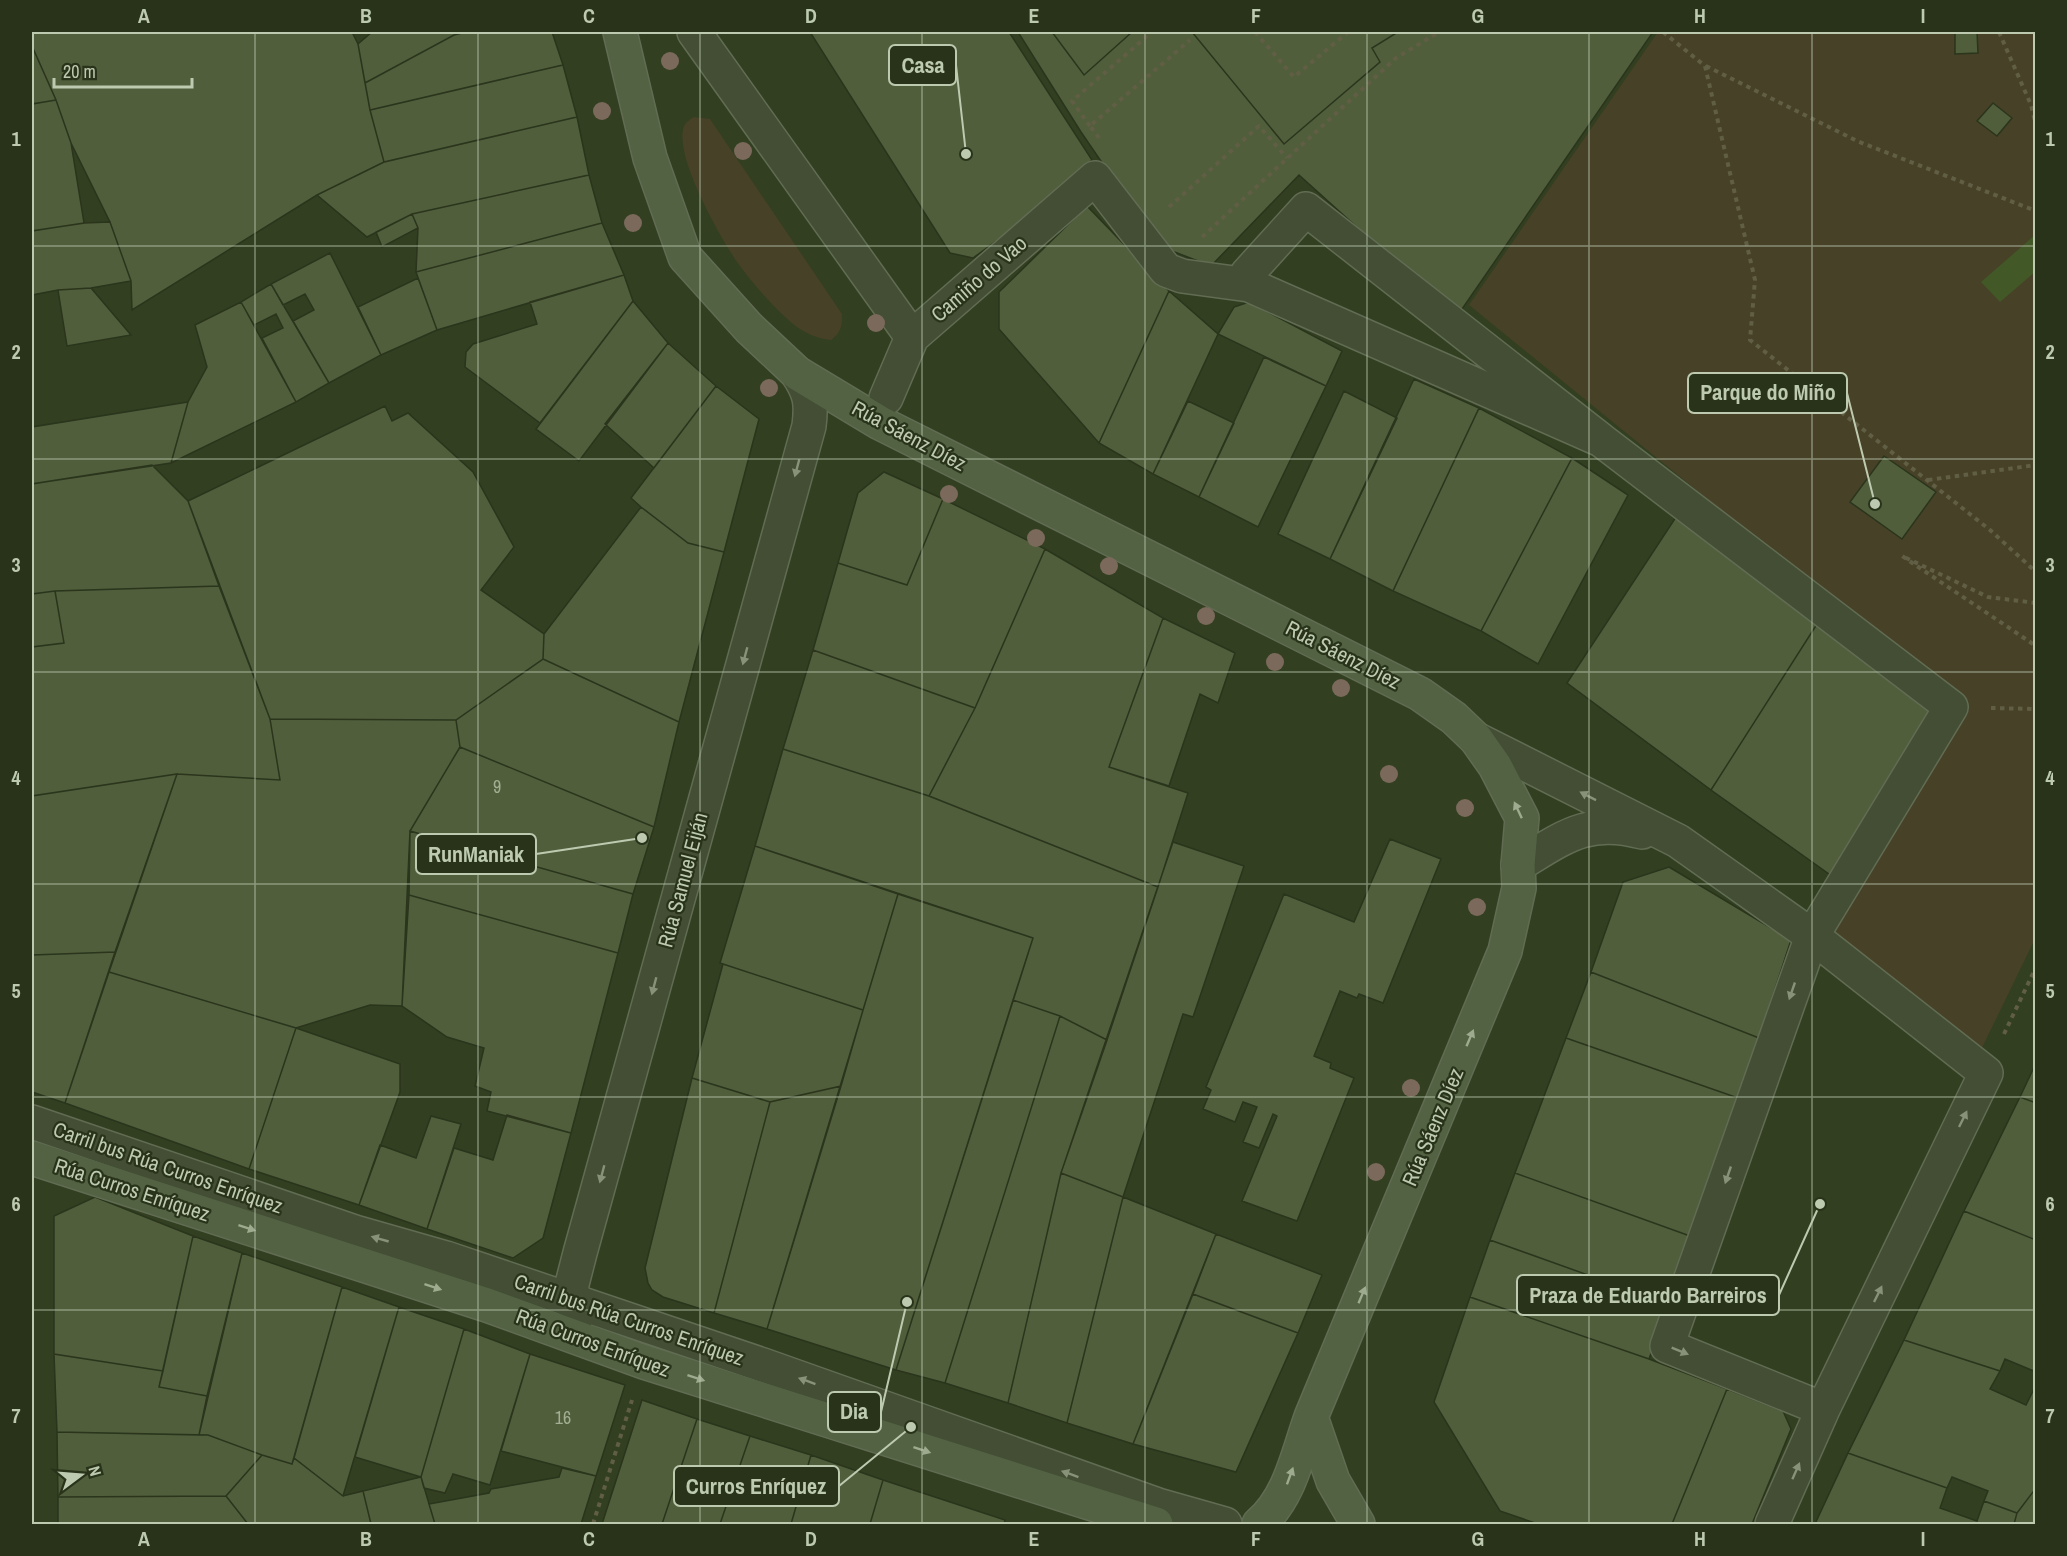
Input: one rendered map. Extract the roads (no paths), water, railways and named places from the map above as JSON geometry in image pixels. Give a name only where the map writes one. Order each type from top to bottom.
[{"type":"street","name":"Rúa Sáenz Díez","points":[[620,32],[650,158],[685,257],[749,328],[797,373],[871,404],[901,434],[1420,694],[1454,718],[1476,740],[1495,766],[1522,818],[1518,865],[1519,888],[1505,951],[1311,1417],[1279,1503],[1259,1524]]},
{"type":"street","points":[[694,32],[912,337]]},
{"type":"street","name":"Camiño do Vao","points":[[871,404],[912,337],[1095,178],[1166,270],[1182,276],[1249,285]]},
{"type":"street","points":[[1601,440],[1249,285],[1247,274],[1306,209],[1601,440],[1951,706],[1812,936],[1667,1346],[1823,1409]]},
{"type":"street","name":"Rúa Samuel Eiján","points":[[574,1335],[576,1302],[571,1288],[579,1253],[809,426],[810,398],[807,388],[797,373]]},
{"type":"street","points":[[809,426],[832,410],[871,404]]},
{"type":"street","points":[[1476,740],[1678,841],[1812,936],[1986,1072],[1823,1409],[1772,1524]]},
{"type":"street","points":[[1518,865],[1565,836],[1589,828],[1610,826],[1678,841]]},
{"type":"street","name":"Carril bus Rúa Curros Enríquez","points":[[32,1122],[355,1232],[446,1258],[774,1369],[1158,1505],[1225,1524]]},
{"type":"street","name":"Rúa Curros Enríquez","points":[[32,1158],[487,1305],[644,1362],[1156,1524]]},
{"type":"street","points":[[1311,1417],[1333,1481],[1358,1524]]},
{"type":"place","name":"Casa","points":[[966,154]]},
{"type":"place","name":"Parque do Miño","points":[[1875,504]]},
{"type":"place","name":"RunManiak","points":[[642,838]]},
{"type":"place","name":"Praza de Eduardo Barreiros","points":[[1820,1204]]},
{"type":"place","name":"Dia","points":[[907,1302]]},
{"type":"place","name":"Curros Enríquez","points":[[911,1427]]}]
